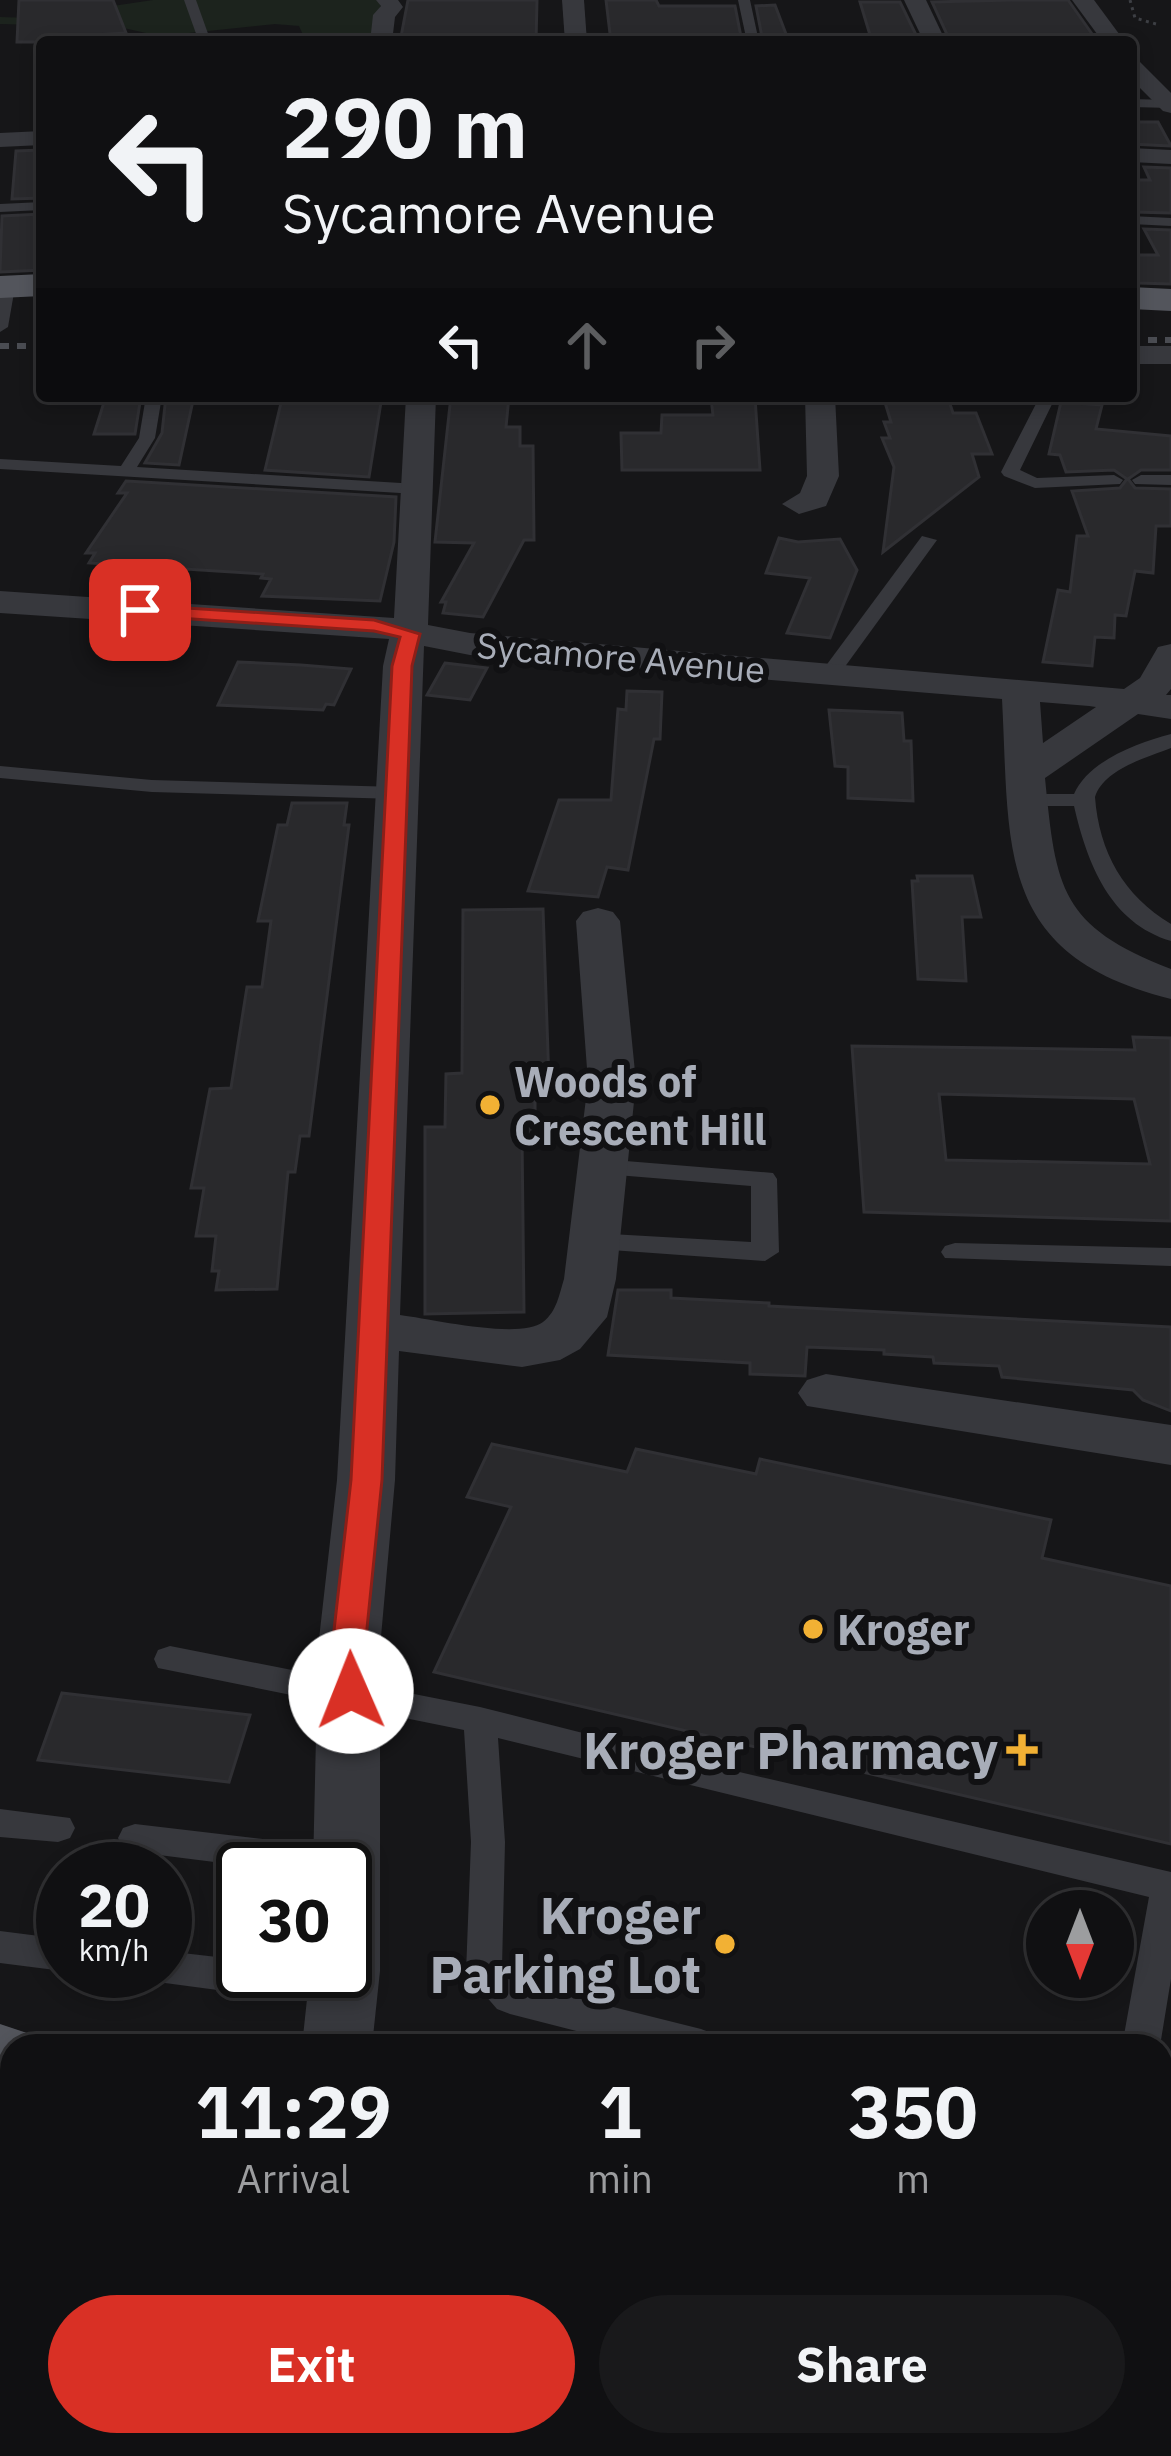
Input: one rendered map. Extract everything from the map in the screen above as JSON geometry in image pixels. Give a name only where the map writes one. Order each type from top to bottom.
[{"type":"main road","points":[[1137,298],[1171,300]]},
{"type":"street","points":[[382,36],[384,15],[392,6],[386,0]]},
{"type":"street","points":[[573,0],[576,36]]},
{"type":"street","points":[[915,0],[932,36]]},
{"type":"street","points":[[1083,0],[1110,36]]},
{"type":"street","points":[[1137,72],[1170,105]]},
{"type":"street","points":[[1,147],[36,139]]},
{"type":"street","points":[[1137,155],[1171,158]]},
{"type":"street","points":[[1137,355],[1171,355]]},
{"type":"street","points":[[348,1842],[349,1648],[366,1480],[402,666],[410,634],[421,402]]},
{"type":"street","points":[[799,504],[814,499],[823,476],[820,402]]},
{"type":"street","name":"Sycamore Avenue","points":[[0,602],[374,626],[470,644],[1151,705]]},
{"type":"street","points":[[1029,786],[1151,705],[1155,685],[1171,655]]},
{"type":"street","points":[[1020,690],[1036,871],[1046,901],[1058,920],[1102,956],[1171,985]]},
{"type":"street","points":[[372,1330],[522,1349],[541,1347],[580,1318],[590,1279],[612,1082],[598,921]]},
{"type":"street","points":[[826,1394],[1171,1444]]},
{"type":"street","points":[[338,2034],[342,1998]]},
{"type":"lane","points":[[190,0],[203,36]]},
{"type":"lane","points":[[744,0],[751,36]]},
{"type":"lane","points":[[1137,103],[1170,105]]},
{"type":"lane","points":[[0,208],[36,206]]},
{"type":"lane","points":[[1137,220],[1171,222]]},
{"type":"lane","points":[[0,327],[11,295]]},
{"type":"lane","points":[[126,471],[147,438],[153,402]]},
{"type":"lane","points":[[1045,402],[1010,472],[1035,483],[1114,480]]},
{"type":"lane","points":[[0,464],[417,489]]},
{"type":"lane","points":[[1142,480],[1171,480]]},
{"type":"lane","points":[[829,675],[928,540]]},
{"type":"lane","points":[[1171,740],[1106,772],[1087,786],[1083,800],[1097,860],[1108,884],[1133,913],[1171,934]]},
{"type":"lane","points":[[0,772],[152,786],[398,793]]},
{"type":"lane","points":[[1029,786],[1083,800]]},
{"type":"lane","points":[[593,1242],[764,1252],[764,1179],[601,1167]]},
{"type":"lane","points":[[955,1252],[1171,1257]]},
{"type":"lane","points":[[170,1659],[480,1720],[1170,1887],[1143,2034]]},
{"type":"lane","points":[[480,1720],[488,1842],[484,1973],[510,1997],[654,2034]]},
{"type":"lane","points":[[0,1823],[58,1828]]},
{"type":"lane","points":[[135,1838],[216,1852]]},
{"type":"lane","points":[[0,1947],[36,1952]]},
{"type":"path","points":[[1130,0],[1136,18],[1167,28]]},
{"type":"shaded area","points":[[153,0],[382,0],[373,36],[303,36],[299,26],[275,24],[190,36],[146,36],[119,27],[0,24],[0,17],[32,18]]},
{"type":"building","points":[[19,0],[113,0],[126,33],[36,36],[36,42],[17,42]]},
{"type":"building","points":[[408,0],[537,0],[536,36],[401,36]]},
{"type":"building","points":[[606,0],[735,6],[741,36],[610,36]]},
{"type":"building","points":[[1068,0],[1093,36],[948,36],[932,2]]},
{"type":"building","points":[[860,2],[900,2],[917,36],[876,36],[870,35]]},
{"type":"building","points":[[775,5],[787,36],[762,36],[756,6]]},
{"type":"building","points":[[1137,122],[1158,122],[1171,146],[1137,144]]},
{"type":"building","points":[[36,150],[36,198],[12,199],[16,151]]},
{"type":"building","points":[[1144,167],[1171,168],[1171,213],[1137,212],[1137,180],[1150,180]]},
{"type":"building","points":[[36,214],[36,270],[0,272],[2,216]]},
{"type":"building","points":[[1144,229],[1171,230],[1171,284],[1138,283],[1137,255],[1158,255]]},
{"type":"building","points":[[104,402],[140,402],[135,434],[94,434]]},
{"type":"building","points":[[165,402],[193,402],[179,465],[145,463],[162,433]]},
{"type":"building","points":[[381,402],[369,477],[265,470],[281,403]]},
{"type":"building","points":[[450,402],[508,402],[506,427],[520,427],[520,446],[533,446],[534,540],[524,540],[483,617],[443,613],[446,602],[441,602],[474,543],[435,542]]},
{"type":"building","points":[[711,402],[755,402],[760,470],[622,470],[621,433],[661,433],[662,415],[713,415]]},
{"type":"building","points":[[885,402],[949,402],[953,413],[976,413],[992,454],[972,454],[979,477],[883,552],[894,467],[882,438],[890,438],[884,422],[891,422]]},
{"type":"building","points":[[1061,402],[1102,405],[1096,429],[1171,436],[1171,470],[1141,470],[1128,479],[1135,488],[1171,489],[1171,526],[1156,526],[1153,573],[1135,571],[1126,616],[1115,615],[1114,638],[1095,637],[1092,666],[1043,662],[1058,590],[1070,592],[1077,536],[1088,536],[1072,491],[1120,488],[1127,479],[1114,470],[1066,472],[1060,455],[1049,454]]},
{"type":"building","points":[[126,481],[396,497],[394,542],[380,601],[262,596],[271,579],[261,578],[263,574],[89,563],[95,553],[86,553],[127,493],[118,493]]},
{"type":"building","points":[[779,538],[798,542],[840,539],[857,570],[830,638],[787,633],[810,578],[766,573]]},
{"type":"building","points":[[238,662],[351,669],[334,705],[326,704],[323,710],[218,705]]},
{"type":"building","points":[[445,663],[487,668],[470,700],[427,695]]},
{"type":"building","points":[[627,691],[662,692],[660,739],[654,739],[628,870],[607,867],[598,897],[528,891],[559,800],[611,800],[618,709],[626,710]]},
{"type":"building","points":[[829,710],[902,713],[904,741],[911,741],[913,801],[848,798],[848,767],[835,766]]},
{"type":"building","points":[[292,803],[347,803],[344,825],[349,825],[309,1136],[300,1136],[295,1172],[288,1172],[277,1289],[216,1290],[219,1271],[212,1271],[216,1236],[196,1236],[204,1188],[191,1188],[210,1089],[231,1088],[247,987],[262,987],[271,921],[258,921],[278,825],[287,825]]},
{"type":"building","points":[[917,876],[972,876],[981,917],[962,917],[966,981],[918,979],[912,881],[918,881]]},
{"type":"building","name":"Woods of Crescent Hill","points":[[543,909],[549,1082],[535,1083],[535,1137],[522,1137],[524,1312],[425,1314],[425,1127],[445,1127],[446,1074],[462,1073],[463,910]]},
{"type":"building","points":[[1133,1037],[1171,1038],[1171,1221],[864,1212],[852,1046],[1135,1050]],"holes":[[[939,1094],[1134,1099],[1150,1164],[946,1160]]]},
{"type":"building","points":[[618,1290],[671,1290],[671,1298],[769,1306],[1171,1327],[1171,1411],[1143,1400],[1133,1390],[1002,1377],[999,1366],[934,1363],[933,1357],[884,1354],[884,1350],[807,1347],[805,1376],[750,1374],[750,1363],[608,1355]]},
{"type":"building","name":"Kroger","points":[[492,1444],[627,1472],[636,1449],[756,1474],[760,1459],[1051,1520],[1042,1558],[1171,1586],[1171,1844],[434,1672],[511,1507],[467,1497]]},
{"type":"building","points":[[62,1693],[250,1715],[229,1782],[38,1760]]},
{"type":"railway","points":[[1137,340],[1171,340]]},
{"type":"railway","points":[[0,346],[36,346]]},
{"type":"place","name":"Woods of Crescent Hill","points":[[490,1105]]},
{"type":"place","name":"Kroger","points":[[813,1629]]},
{"type":"place","name":"Kroger Pharmacy","points":[[1022,1750]]},
{"type":"place","name":"Kroger Parking Lot","points":[[725,1944]]},
{"type":"route","points":[[140,610],[374,626],[410,634],[402,666],[366,1480],[349,1648],[351,1691]]}]
